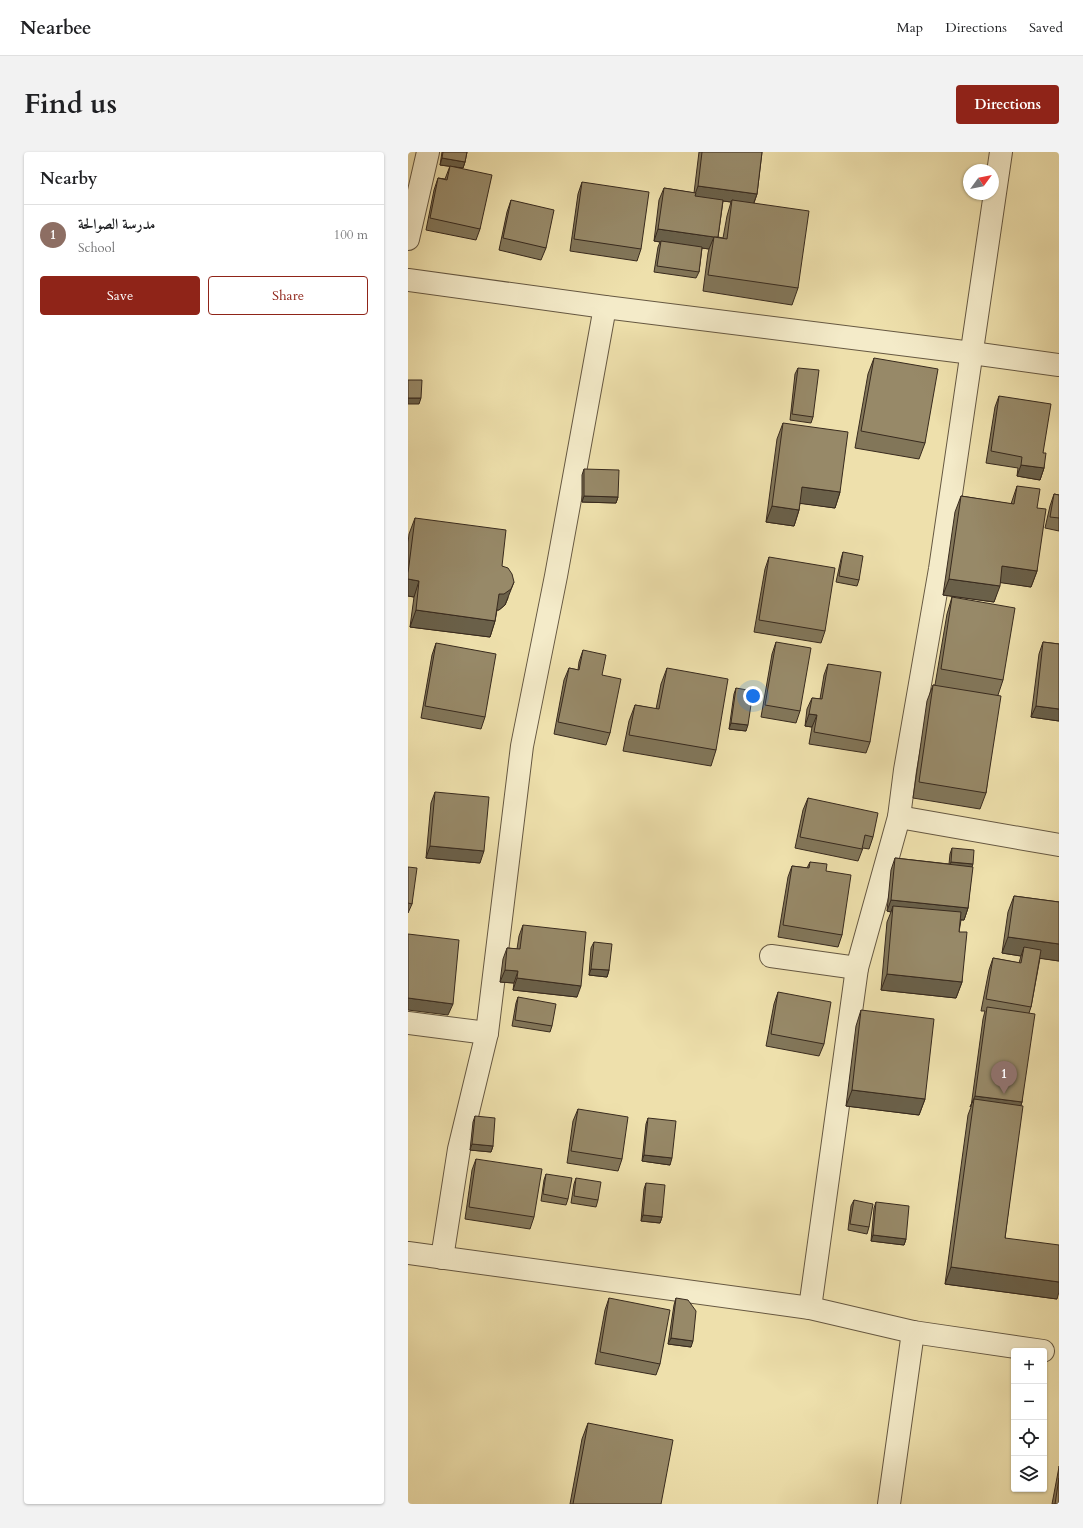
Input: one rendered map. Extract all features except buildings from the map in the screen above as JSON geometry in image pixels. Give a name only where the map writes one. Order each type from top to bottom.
[{"type":"street","points":[[408,238],[428,152]]},
{"type":"street","points":[[810,1308],[858,968],[899,817],[905,770],[940,569],[1001,152]]},
{"type":"street","points":[[408,280],[605,307],[1059,365]]},
{"type":"street","points":[[442,1258],[459,1149],[487,1033],[522,746],[556,576],[605,307]]},
{"type":"street","points":[[899,817],[1059,845]]},
{"type":"street","points":[[771,956],[858,968]]},
{"type":"street","points":[[408,1023],[487,1033]]},
{"type":"street","points":[[408,1253],[810,1308],[912,1332],[1022,1348]]},
{"type":"street","points":[[889,1504],[912,1332]]},
{"type":"street","points":[[1047,1352],[1059,1353]]},
{"type":"place","name":"مدرسة الصوالحة","points":[[1004,1094]]}]
